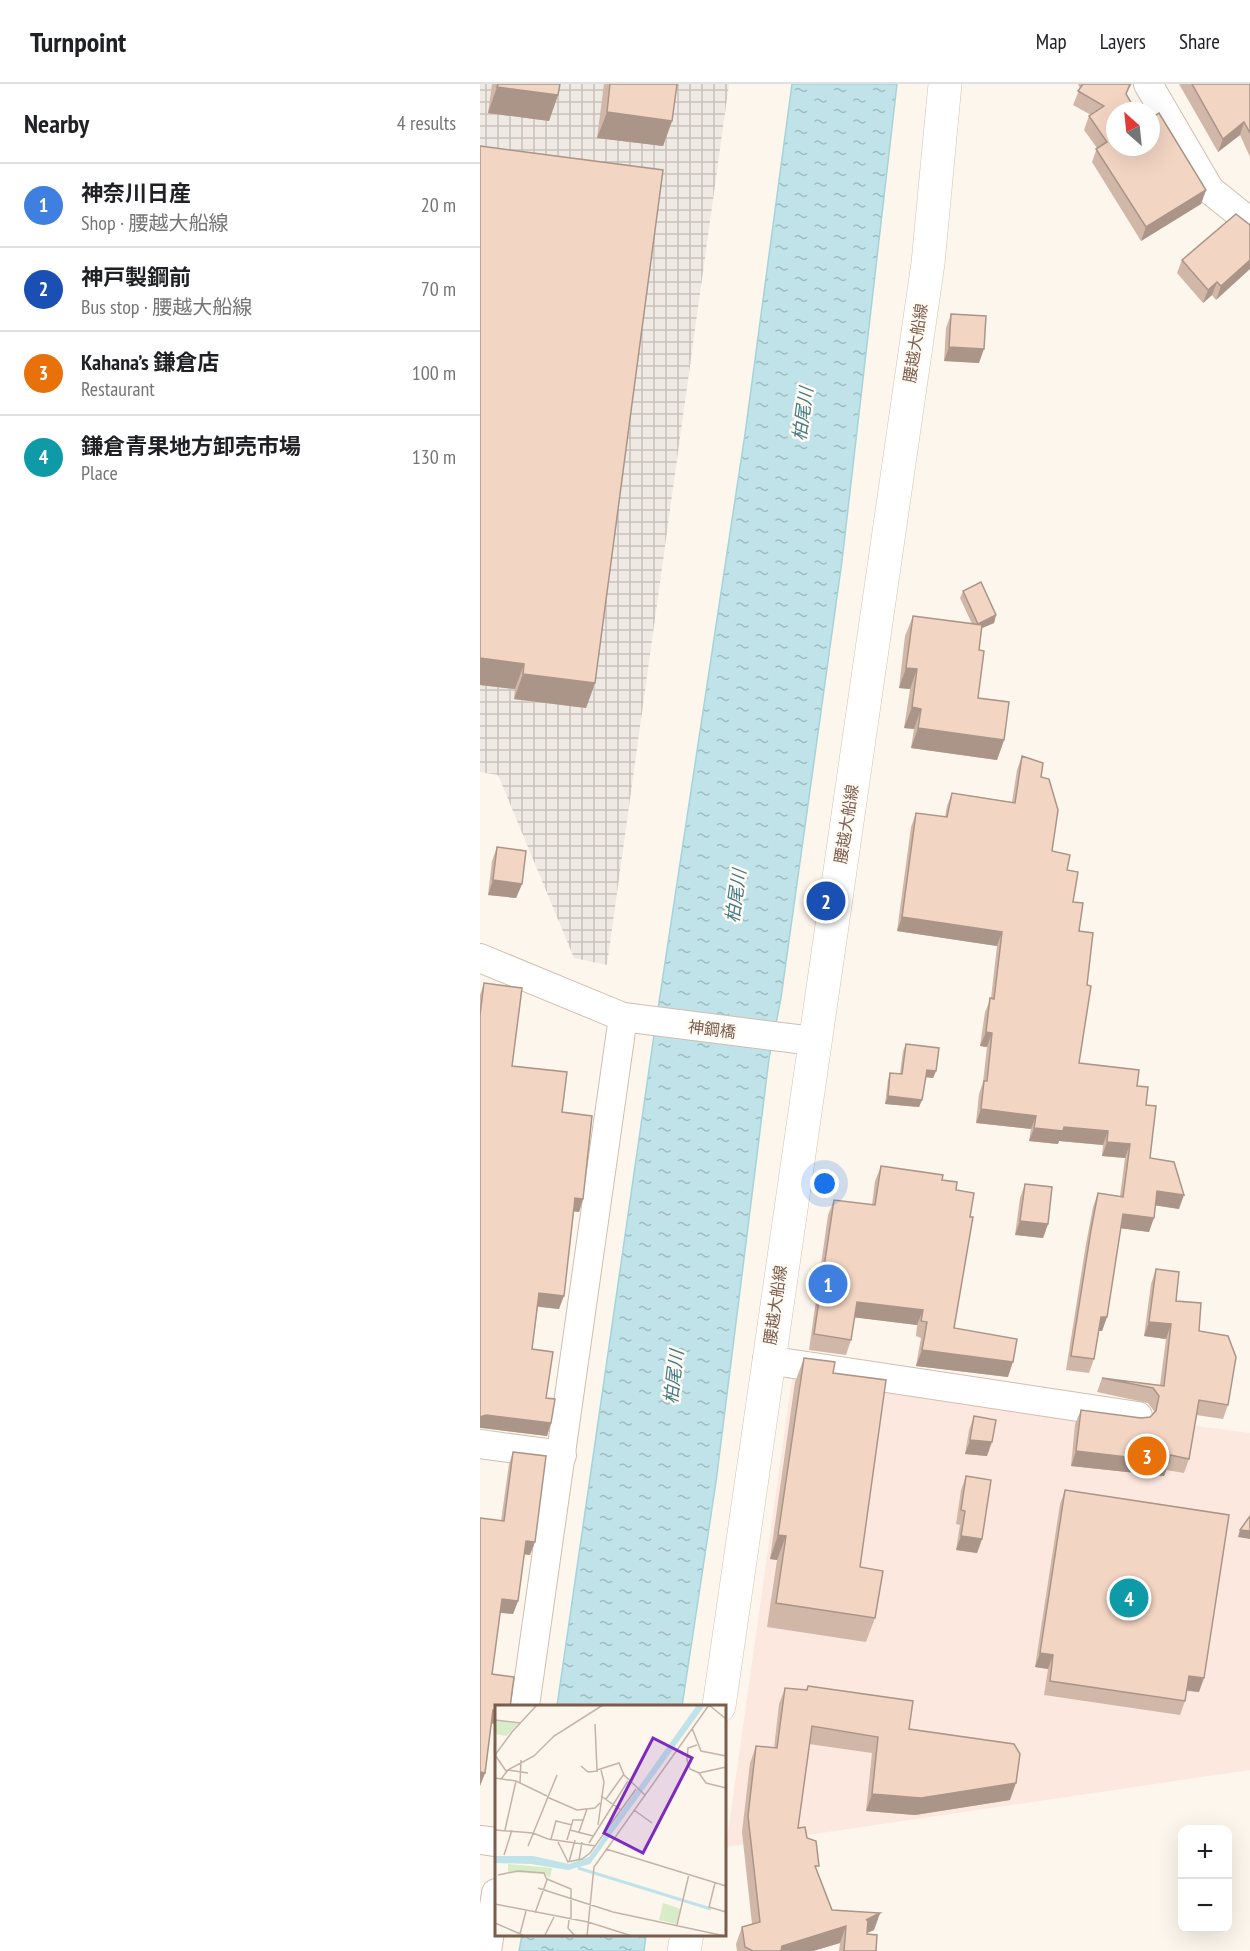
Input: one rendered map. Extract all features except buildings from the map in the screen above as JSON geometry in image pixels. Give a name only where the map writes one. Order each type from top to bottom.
[{"type":"main road","name":"腰越大船線","points":[[719,1705],[767,1360],[799,1040],[928,263],[945,84]]},
{"type":"main road","points":[[684,1951],[687,1936]]},
{"type":"street","points":[[1148,84],[1210,190],[1250,222]]},
{"type":"street","name":"神鋼橋","points":[[480,958],[631,1018],[799,1040]]},
{"type":"street","points":[[525,1705],[631,1018]]},
{"type":"street","points":[[767,1360],[1138,1416]]},
{"type":"street","points":[[480,1444],[562,1455]]},
{"type":"street","points":[[480,1840],[495,1842]]},
{"type":"street","points":[[487,1951],[495,1899]]},
{"type":"shaded area","points":[[480,84],[729,84],[607,965],[574,958],[498,775],[480,772]]},
{"type":"shaded area","points":[[793,1372],[1250,1433],[1250,1770],[726,1847]]},
{"type":"water","name":"柏尾川","points":[[792,84],[897,84],[842,561],[781,998],[769,1059],[716,1482],[682,1705],[557,1705],[653,1042],[745,434]]},
{"type":"water","points":[[522,1936],[646,1936],[644,1951],[519,1951]]},
{"type":"place","name":"神戸製鋼前","points":[[826,901]]},
{"type":"place","name":"神奈川日産","points":[[828,1284]]},
{"type":"place","name":"Kahana’s 鎌倉店","points":[[1147,1456]]},
{"type":"place","name":"鎌倉青果地方卸売市場","points":[[1129,1598]]}]
